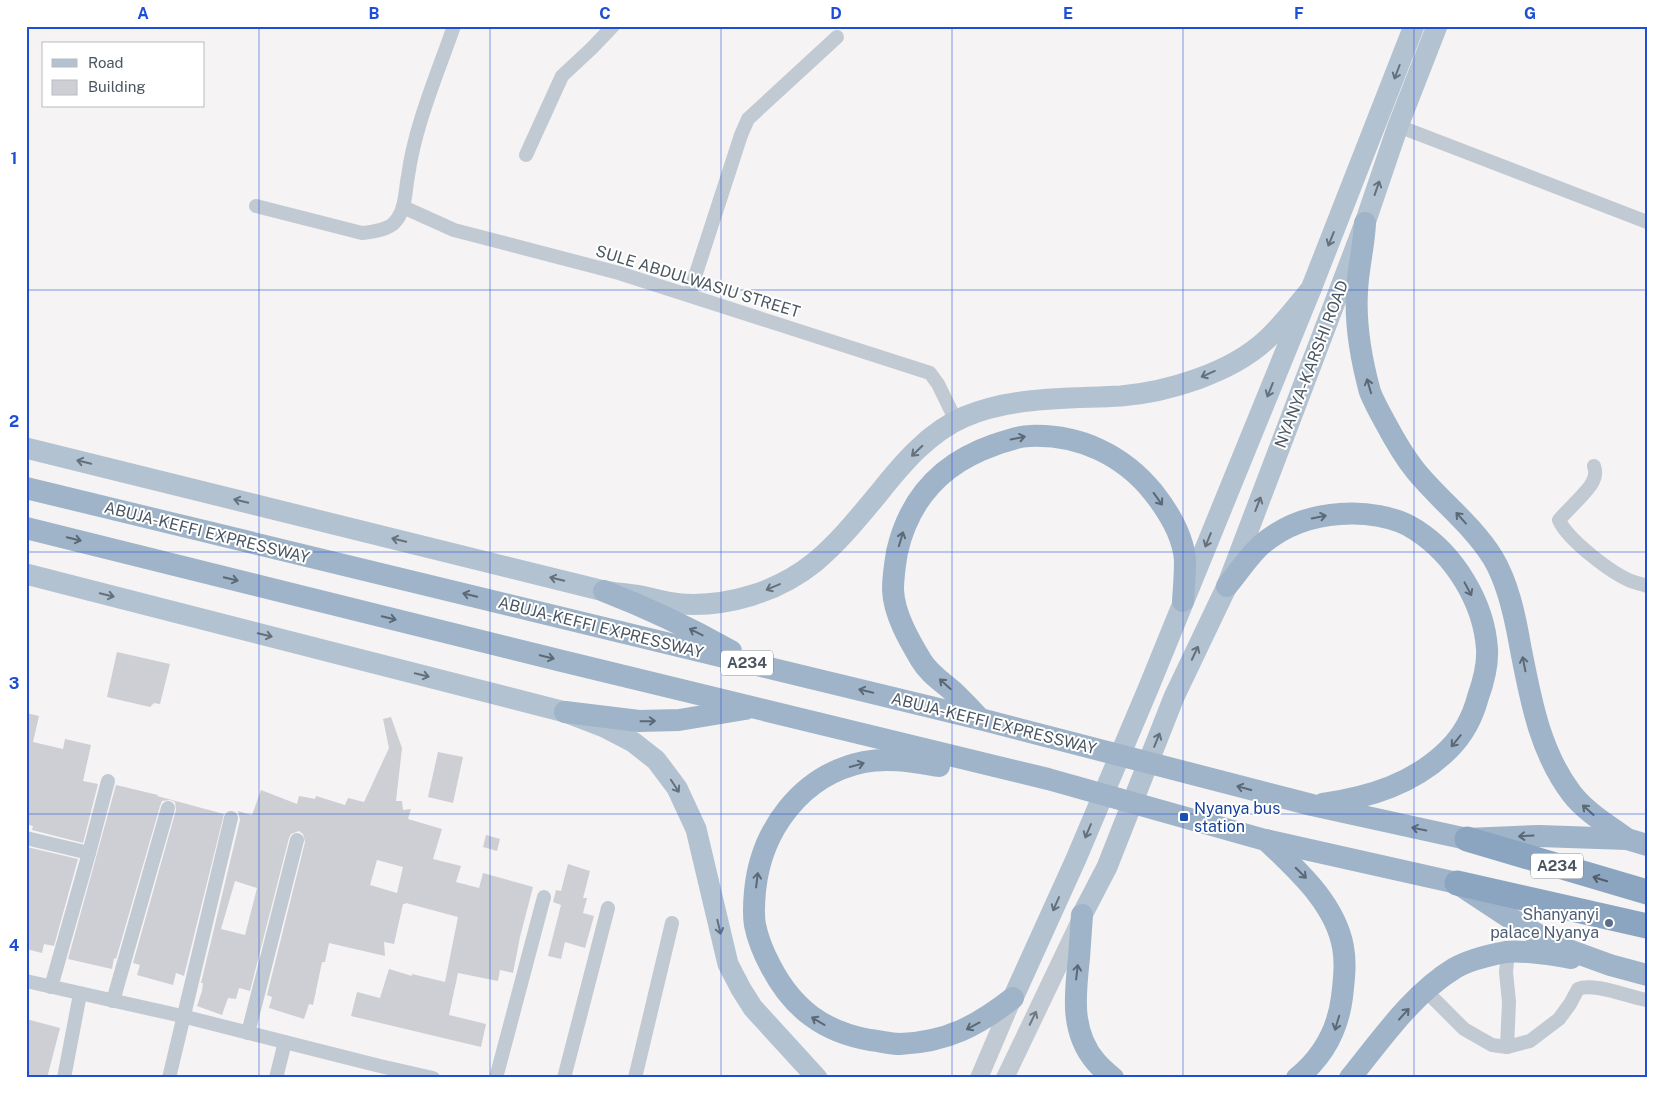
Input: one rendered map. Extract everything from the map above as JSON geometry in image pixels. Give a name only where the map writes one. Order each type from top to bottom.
[{"type":"highway","points":[[1365,223],[1357,291],[1358,332],[1363,365],[1371,395],[1396,444],[1416,471],[1463,519],[1494,559],[1516,620],[1532,705],[1544,742],[1557,771],[1572,794],[1589,811],[1637,842]]},
{"type":"highway","points":[[980,719],[922,661],[900,617],[893,591],[898,548],[910,513],[924,491],[961,460],[1011,439],[1029,436],[1058,437],[1088,444],[1114,456],[1141,477],[1162,504],[1178,532],[1185,559],[1183,601]]},
{"type":"highway","name":"ABUJA-KEFFI EXPRESSWAY","points":[[26,488],[980,719],[1312,805],[1467,839],[1647,892]]},
{"type":"highway","points":[[1227,586],[1261,545],[1285,528],[1298,522],[1325,515],[1351,513],[1372,515],[1397,521],[1415,529],[1432,542],[1467,585],[1480,612],[1487,650],[1483,682],[1475,707],[1463,733],[1431,766],[1408,780],[1372,795],[1312,805]]},
{"type":"highway","name":"A234","points":[[26,528],[1048,779],[1265,840],[1647,926]]},
{"type":"highway","points":[[604,591],[647,608],[691,629],[754,664]]},
{"type":"highway","points":[[565,712],[639,722],[679,720],[755,708]]},
{"type":"highway","points":[[1013,998],[979,1023],[963,1031],[930,1040],[899,1044],[854,1037],[829,1028],[808,1015],[788,995],[763,950],[755,924],[754,901],[757,874],[763,851],[773,830],[797,798],[829,775],[864,762],[882,760],[906,761],[990,775],[1048,779]]},
{"type":"highway","name":"ABUJA-KEFFI EXPRESSWAY","points":[[1467,839],[1539,836],[1637,842]]},
{"type":"highway","points":[[1265,840],[1305,877],[1316,892],[1335,923],[1343,947],[1345,974],[1336,1027],[1328,1043],[1306,1071],[1297,1078]]},
{"type":"highway","points":[[1457,883],[1555,945],[1610,965]]},
{"type":"highway","points":[[1082,915],[1074,992],[1078,1030],[1096,1063],[1113,1078]]},
{"type":"highway","points":[[1350,1078],[1390,1029],[1426,991],[1457,967],[1508,952],[1562,956],[1610,965],[1647,975]]},
{"type":"main road","name":"NYANYA-KARSHI ROAD","points":[[1013,998],[1076,859],[1148,689],[1311,289],[1414,26]]},
{"type":"main road","name":"NYANYA-KARSHI ROAD","points":[[1082,915],[1107,867],[1174,698],[1227,586],[1365,223],[1398,126],[1437,26]]},
{"type":"main road","points":[[26,448],[604,591],[679,604],[718,604],[755,595],[784,582],[814,563],[843,536],[897,470],[930,438],[956,421],[987,408],[1022,401],[1122,396],[1160,390],[1190,382],[1244,356],[1264,343],[1311,289]]},
{"type":"main road","points":[[26,574],[565,712],[604,727],[633,742],[656,760],[677,788],[696,829],[728,964],[741,989],[753,1008],[816,1078]]},
{"type":"street","points":[[256,206],[362,233],[377,231],[394,223],[403,208],[409,165],[421,120],[454,26]]},
{"type":"street","points":[[526,154],[562,76],[613,26]]},
{"type":"street","points":[[688,295],[748,119],[837,37]]},
{"type":"street","points":[[1398,126],[1647,222]]},
{"type":"street","name":"SULE ABDULWASIU STREET","points":[[403,208],[454,230],[619,273],[930,373],[938,384],[956,421]]},
{"type":"street","points":[[1594,466],[1596,473],[1593,483],[1567,509],[1559,520],[1563,529],[1591,555],[1631,581],[1647,586]]},
{"type":"street","points":[[51,987],[90,853],[108,780]]},
{"type":"street","points":[[113,1001],[168,808]]},
{"type":"street","points":[[169,1078],[182,1016],[232,818]]},
{"type":"street","points":[[26,838],[90,853]]},
{"type":"street","points":[[248,1032],[297,840]]},
{"type":"street","points":[[496,1078],[544,897]]},
{"type":"street","points":[[564,1078],[608,908]]},
{"type":"street","points":[[1004,1078],[1082,915]]},
{"type":"street","points":[[635,1078],[672,923]]},
{"type":"street","points":[[1507,1047],[1509,1002],[1506,972],[1508,952]]},
{"type":"street","points":[[26,981],[248,1032],[378,1072],[433,1078]]},
{"type":"street","points":[[1426,991],[1464,1029],[1492,1045],[1507,1047],[1530,1041],[1559,1020],[1578,989],[1583,986],[1647,1000]]},
{"type":"street","points":[[64,1078],[80,994]]},
{"type":"street","points":[[979,1078],[1013,998]]},
{"type":"street","points":[[276,1078],[285,1042]]},
{"type":"building","points":[[117,652],[170,664],[160,704],[154,703],[150,707],[107,697]]},
{"type":"building","points":[[26,713],[39,716],[33,742],[63,749],[65,739],[91,745],[83,781],[98,784],[83,843],[32,830],[33,826],[26,824]]},
{"type":"building","points":[[391,717],[402,748],[396,801],[402,801],[403,810],[411,809],[408,819],[442,829],[433,859],[461,866],[456,882],[479,888],[483,873],[533,887],[513,973],[500,970],[498,981],[458,973],[449,1015],[486,1024],[481,1047],[351,1016],[357,992],[380,998],[389,969],[412,976],[412,974],[445,982],[458,917],[406,903],[403,904],[394,944],[384,942],[385,956],[329,943],[325,962],[322,962],[313,1005],[309,1004],[304,1019],[269,1008],[272,997],[267,995],[305,842],[303,834],[299,831],[291,834],[289,838],[250,991],[239,988],[236,999],[228,998],[222,1015],[197,1006],[240,820],[238,811],[252,815],[261,790],[297,804],[299,796],[315,799],[316,796],[345,805],[348,798],[364,802],[389,748],[383,719]],"holes":[[[377,860],[403,867],[397,893],[370,885]],[[235,881],[257,888],[245,935],[221,929]]]},
{"type":"building","points":[[438,752],[463,757],[453,803],[428,797]]},
{"type":"building","points":[[116,785],[224,814],[184,976],[176,973],[173,985],[137,975],[140,965],[133,963],[176,810],[175,802],[170,800],[162,801],[160,806],[112,969],[68,959]]},
{"type":"building","points":[[486,835],[500,839],[497,851],[483,847]]},
{"type":"building","points":[[27,847],[78,859],[54,946],[44,944],[42,953],[26,949]]},
{"type":"building","points":[[568,864],[590,871],[583,898],[587,898],[583,913],[594,916],[585,948],[565,942],[561,959],[548,956],[561,905],[553,902],[556,890],[561,891]]},
{"type":"building","points":[[26,1019],[60,1028],[47,1078],[26,1078]]},
{"type":"place","name":"Nyanya bus station","points":[[1184,817]]},
{"type":"place","name":"Shanyanyi palace Nyanya","points":[[1609,923]]}]
